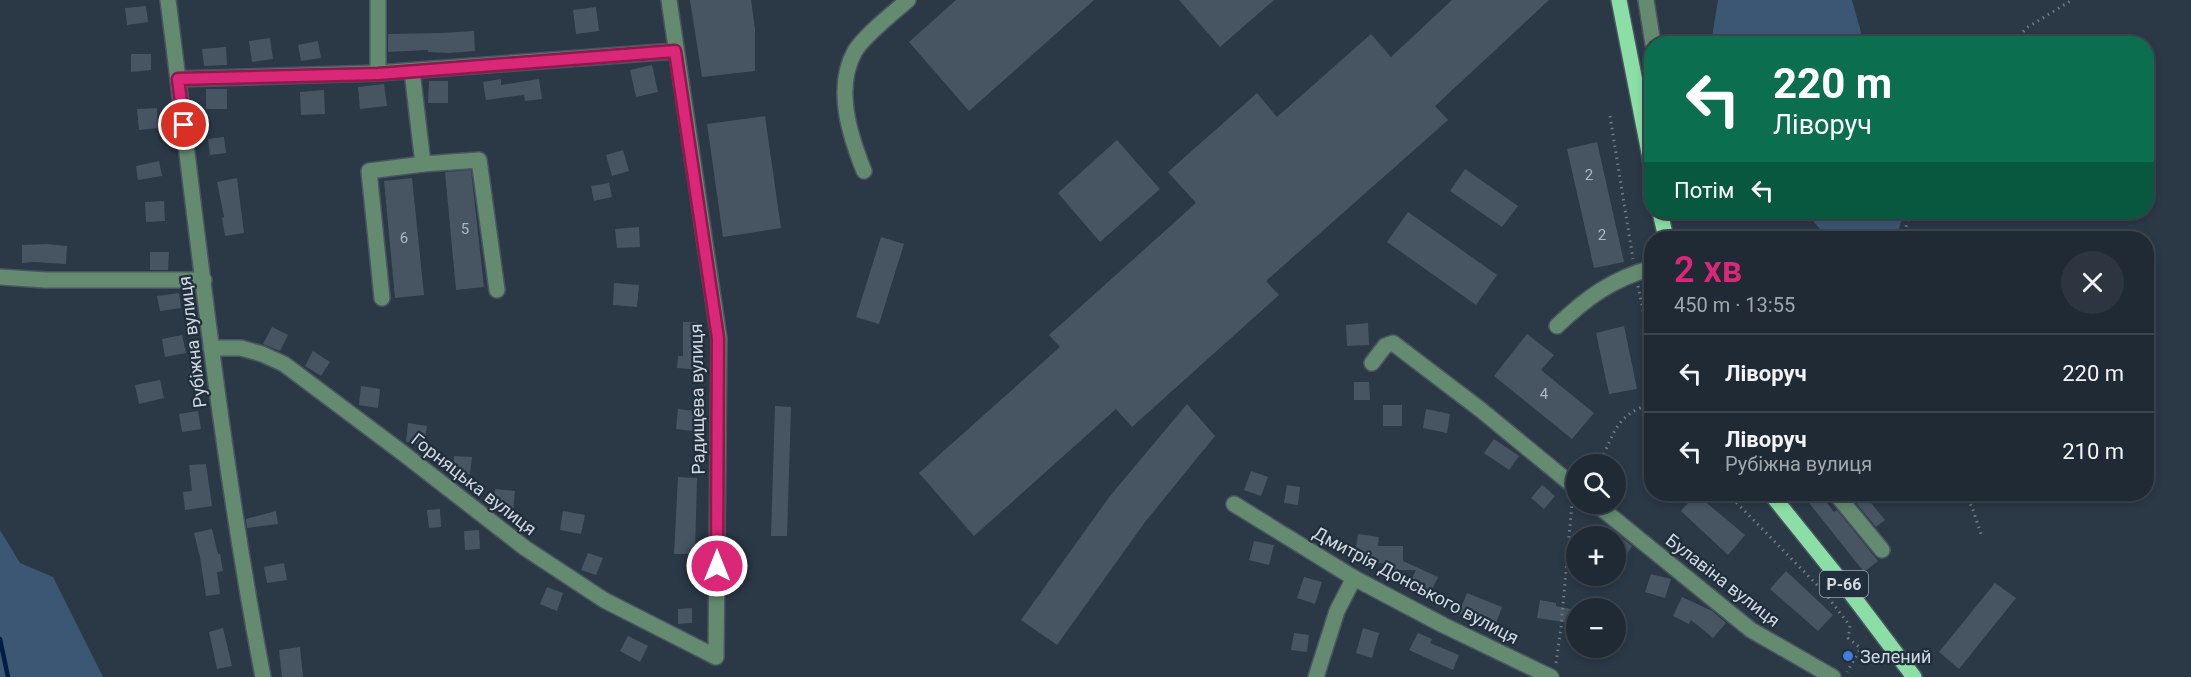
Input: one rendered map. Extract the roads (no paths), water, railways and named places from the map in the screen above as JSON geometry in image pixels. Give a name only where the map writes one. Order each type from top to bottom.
[{"type":"main road","points":[[1619,0],[1644,123]]},
{"type":"main road","name":"Р-66","points":[[1777,501],[1849,591],[1912,676]]},
{"type":"street","name":"Рубіжна вулиця","points":[[168,0],[211,348],[231,490],[263,677]]},
{"type":"street","points":[[378,0],[378,74]]},
{"type":"street","name":"Радищева вулиця","points":[[669,0],[718,338],[716,657]]},
{"type":"street","points":[[864,171],[854,147],[845,82],[855,51],[908,0]]},
{"type":"street","points":[[1646,0],[1652,36]]},
{"type":"street","points":[[178,79],[378,74],[675,51]]},
{"type":"street","points":[[412,71],[423,164]]},
{"type":"street","points":[[382,298],[369,171],[479,160],[497,290]]},
{"type":"street","points":[[1557,326],[1582,303],[1610,284],[1644,270]]},
{"type":"street","points":[[0,277],[45,280],[204,280]]},
{"type":"street","points":[[1372,363],[1385,346],[1393,343],[1481,410],[1566,480]]},
{"type":"street","name":"Горняцька вулиця","points":[[211,348],[241,348],[284,364],[525,548],[604,600],[716,657]]},
{"type":"street","points":[[1842,501],[1882,550]]},
{"type":"street","name":"Дмитрія Донського вулиця","points":[[1234,504],[1354,578],[1547,674]]},
{"type":"street","name":"Булавіна вулиця","points":[[1608,514],[1751,630],[1833,677]]},
{"type":"street","points":[[1316,677],[1337,611],[1354,578]]},
{"type":"waterway","points":[[0,639],[8,677]]},
{"type":"place","name":"Зелений","points":[[1848,656]]}]
